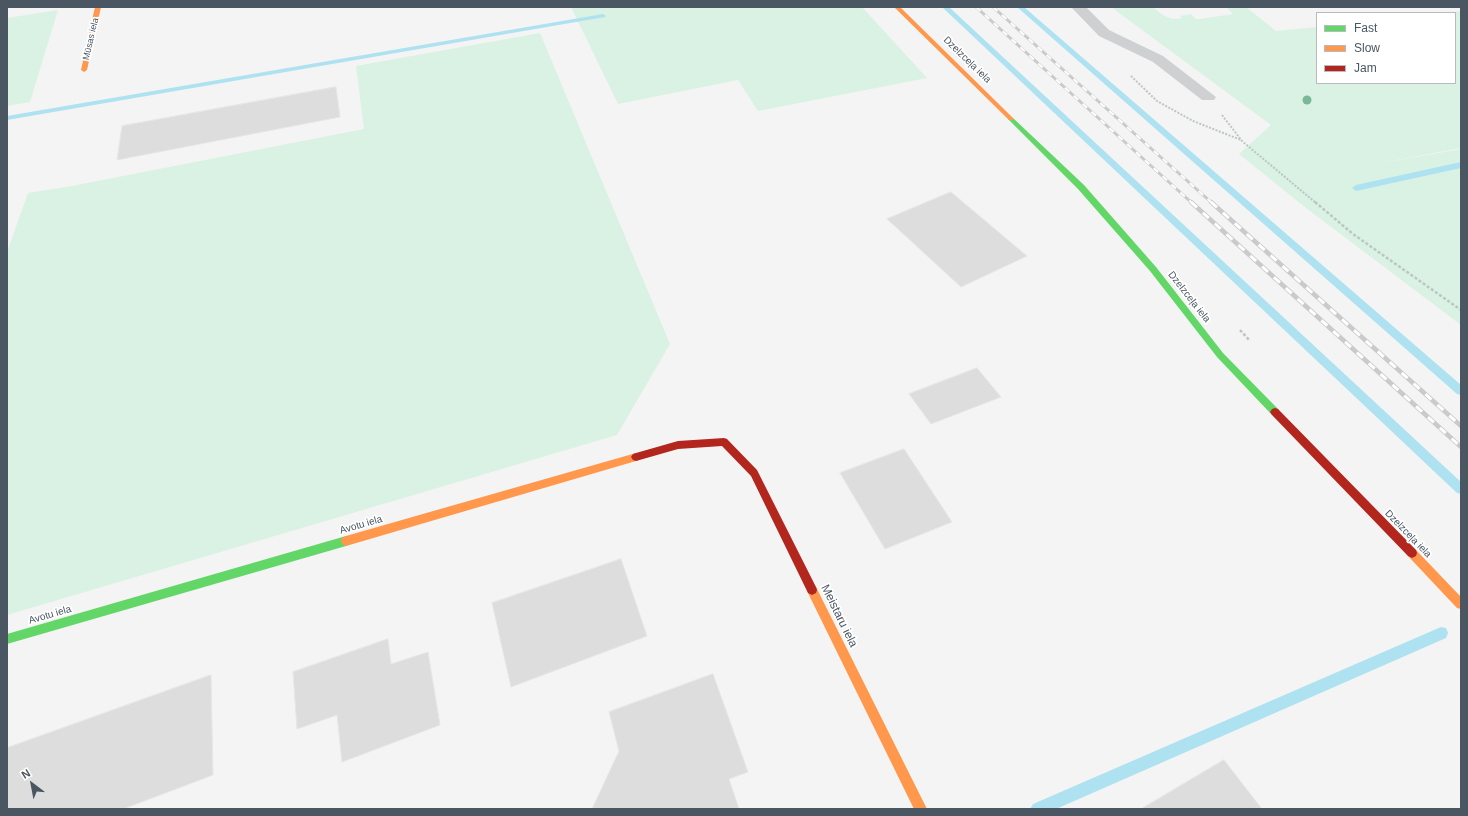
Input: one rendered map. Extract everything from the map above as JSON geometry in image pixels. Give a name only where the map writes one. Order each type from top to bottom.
[{"type":"street","name":"Mūsas iela","points":[[84,70],[98,7]]},
{"type":"street","name":"Dzelzceļa iela","points":[[897,7],[1081,187],[1153,269],[1220,355],[1461,604]]},
{"type":"street","name":"Avotu iela","points":[[7,639],[678,445],[724,442]]},
{"type":"street","name":"Meistaru iela","points":[[724,442],[754,473],[921,809]]},
{"type":"lane","points":[[1078,7],[1104,33],[1158,59],[1208,96]]},
{"type":"path","points":[[1208,96],[1242,141],[1353,234],[1461,310]]},
{"type":"green space","points":[[571,7],[862,7],[927,78],[758,111],[738,80],[618,104]]},
{"type":"green space","points":[[1111,7],[1153,7],[1163,15],[1170,18],[1178,19],[1182,18],[1180,16],[1191,14],[1196,19],[1200,19],[1233,14],[1226,7],[1246,7],[1276,31],[1316,27],[1316,84],[1456,84],[1456,12],[1452,12],[1461,11],[1461,148],[1375,164],[1461,149],[1461,325],[1306,208],[1239,154],[1271,125]]},
{"type":"green space","points":[[58,10],[30,102],[7,106],[7,18]]},
{"type":"green space","points":[[540,33],[670,344],[617,435],[7,615],[7,252],[28,193],[72,186],[364,129],[356,66]]},
{"type":"building","points":[[336,87],[340,117],[117,160],[122,126]]},
{"type":"building","points":[[951,192],[1027,256],[961,287],[887,219]]},
{"type":"building","points":[[977,368],[1001,397],[931,424],[909,394]]},
{"type":"building","points":[[904,449],[952,522],[885,549],[840,473]]},
{"type":"building","points":[[621,559],[647,636],[511,687],[492,603]]},
{"type":"building","points":[[388,639],[391,664],[428,652],[440,725],[342,762],[337,715],[297,729],[293,672]]},
{"type":"building","points":[[713,674],[748,772],[729,779],[739,809],[592,809],[619,751],[609,712]]},
{"type":"building","points":[[211,675],[213,775],[123,809],[7,809],[7,748]]},
{"type":"building","points":[[1224,760],[1262,809],[1141,809]]},
{"type":"waterway","points":[[945,7],[1461,489]]},
{"type":"waterway","points":[[1020,7],[1461,391]]},
{"type":"waterway","points":[[7,118],[603,16]]},
{"type":"waterway","points":[[1356,188],[1461,165]]},
{"type":"waterway","points":[[1038,809],[1441,633]]},
{"type":"railway","points":[[976,7],[1192,203]]},
{"type":"railway","points":[[993,7],[1212,203]]},
{"type":"railway","points":[[1191,202],[1461,447]]},
{"type":"railway","points":[[1211,202],[1461,426]]},
{"type":"traffic: fast","points":[[1011,119],[1081,187],[1153,269],[1220,355],[1275,412]]},
{"type":"traffic: fast","points":[[7,639],[346,541]]},
{"type":"traffic: slow","points":[[84,70],[98,7]]},
{"type":"traffic: slow","points":[[897,7],[1011,119]]},
{"type":"traffic: slow","points":[[346,541],[636,457]]},
{"type":"traffic: slow","points":[[1412,553],[1461,604]]},
{"type":"traffic: slow","points":[[812,590],[921,809]]},
{"type":"traffic: jam","points":[[1275,412],[1412,553]]},
{"type":"traffic: jam","points":[[636,457],[678,445],[724,442],[754,473],[812,590]]}]
